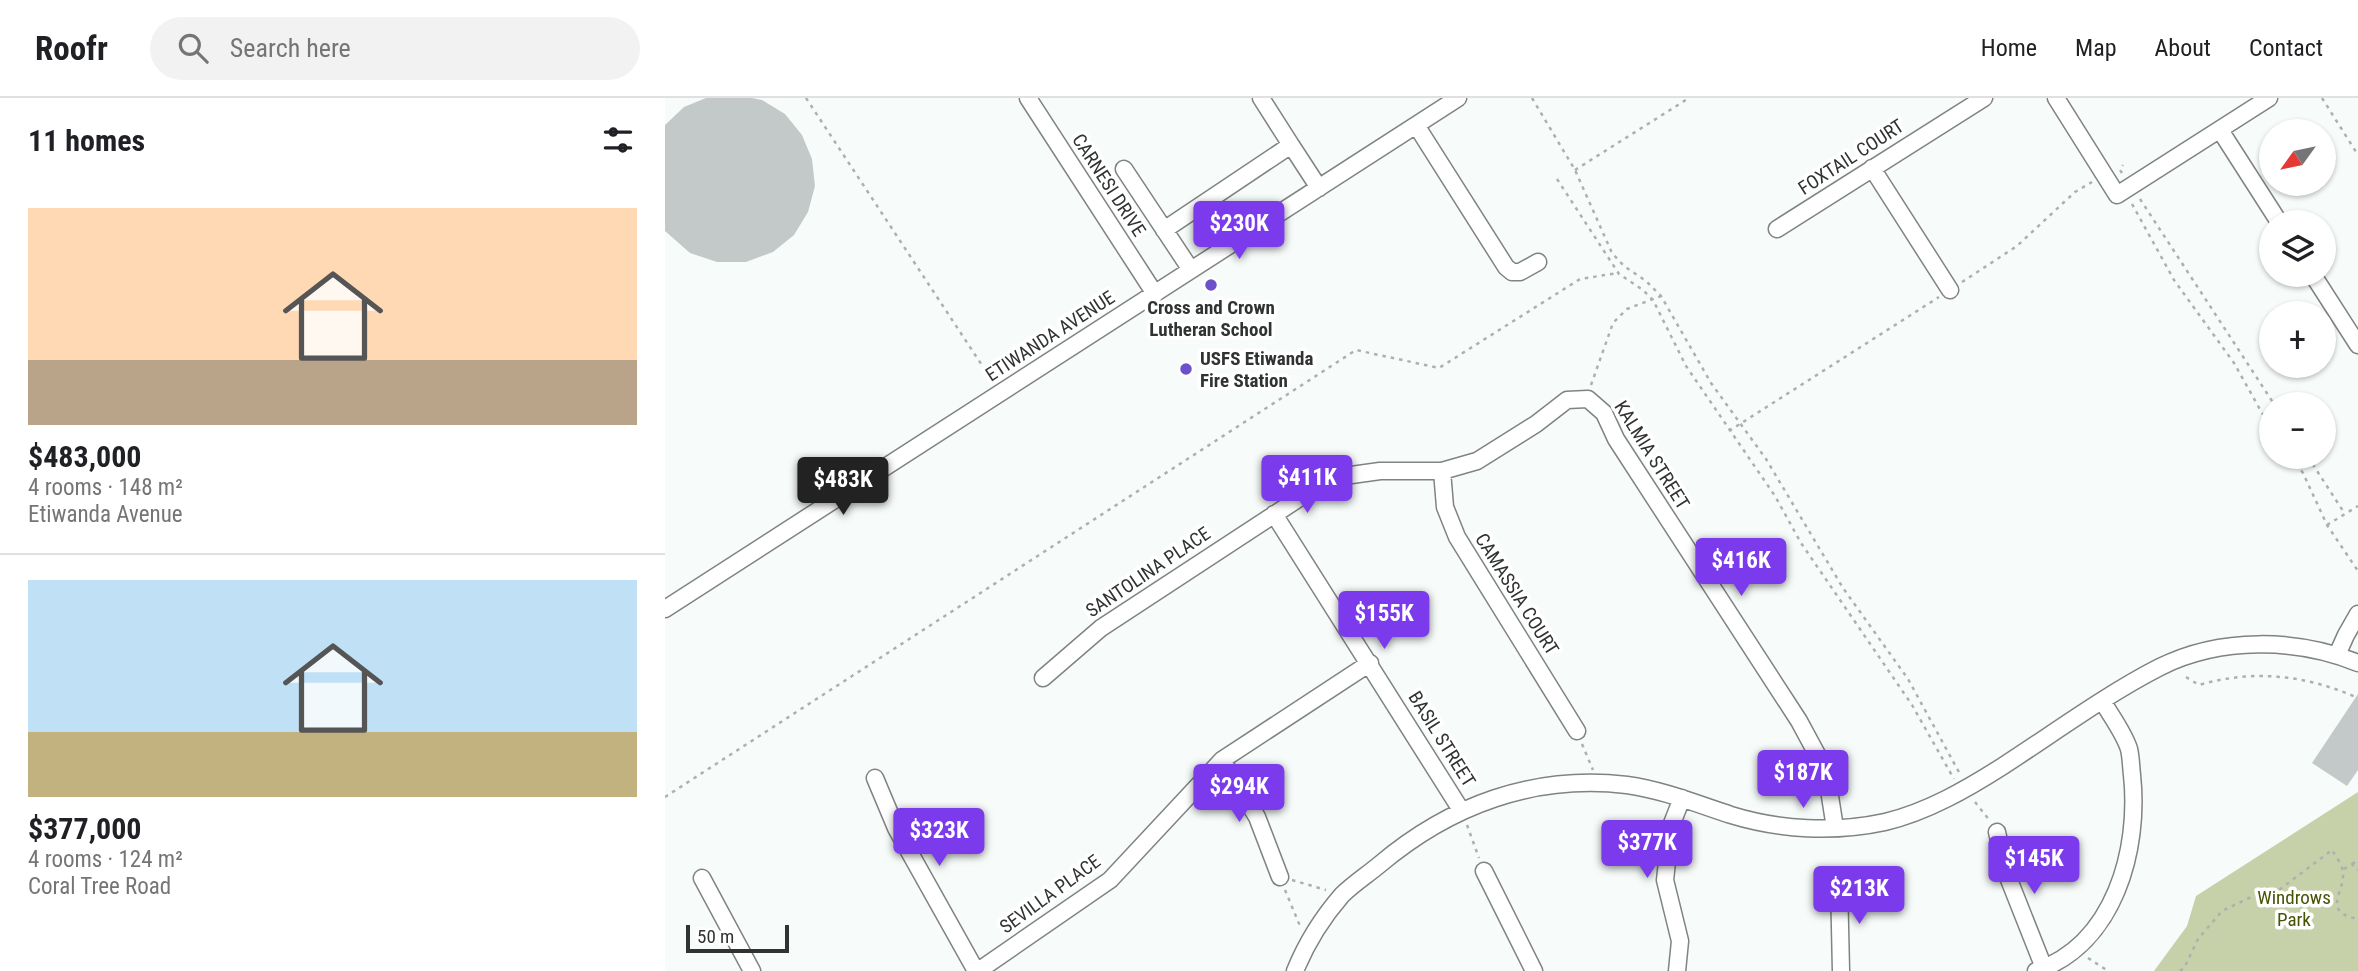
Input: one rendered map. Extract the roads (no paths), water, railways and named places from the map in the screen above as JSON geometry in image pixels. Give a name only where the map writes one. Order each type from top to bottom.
[{"type":"street","name":"CARNESI DRIVE","points":[[1028,98],[1155,294]]},
{"type":"street","points":[[1261,98],[1319,187]]},
{"type":"street","name":"ETIWANDA AVENUE","points":[[665,609],[1458,98]]},
{"type":"street","name":"FOXTAIL COURT","points":[[1777,229],[1983,98]]},
{"type":"street","points":[[2056,98],[2117,195],[2269,98]]},
{"type":"street","points":[[1416,125],[1506,267],[1512,272],[1520,272],[1538,262]]},
{"type":"street","points":[[2220,130],[2271,210]]},
{"type":"street","points":[[1164,230],[1291,145]]},
{"type":"street","points":[[1872,168],[1950,290]]},
{"type":"street","points":[[1124,169],[1191,270]]},
{"type":"street","points":[[2321,287],[2358,345]]},
{"type":"street","name":"SANTOLINA PLACE","points":[[1043,678],[1101,628],[1330,478],[1380,471],[1442,471],[1477,461],[1536,424],[1567,400],[1588,399]]},
{"type":"street","name":"KALMIA STREET","points":[[1588,399],[1604,413],[1616,439],[1799,721],[1826,771],[1835,828]]},
{"type":"street","name":"CAMASSIA COURT","points":[[1442,471],[1445,507],[1457,537],[1577,731]]},
{"type":"street","name":"BASIL STREET","points":[[1274,514],[1461,810]]},
{"type":"street","points":[[2337,655],[2358,614]]},
{"type":"street","points":[[1295,971],[1307,943],[1343,895],[1403,844],[1461,810],[1507,793],[1562,784],[1628,785],[1682,798],[1733,816],[1788,828],[1835,828],[1885,822],[1922,809],[1967,788],[2162,666],[2204,652],[2246,645],[2288,645],[2337,655],[2358,663]]},
{"type":"street","name":"SEVILLA PLACE","points":[[977,971],[1110,880],[1222,760],[1370,663]]},
{"type":"street","points":[[1997,832],[2006,872],[2040,970],[2072,951],[2102,919],[2114,898],[2126,864],[2135,805],[2129,748],[2103,702]]},
{"type":"street","points":[[1222,760],[1257,817],[1280,877]]},
{"type":"street","points":[[874,778],[896,828],[977,971]]},
{"type":"street","points":[[1677,971],[1680,941],[1665,880],[1671,826],[1682,798]]},
{"type":"street","points":[[1484,871],[1534,971]]},
{"type":"street","points":[[702,878],[753,971]]},
{"type":"street","points":[[1839,882],[1842,971]]},
{"type":"place","name":"Cross and Crown Lutheran School","points":[[1211,285]]},
{"type":"place","name":"USFS Etiwanda Fire Station","points":[[1186,369]]},
{"type":"park label","name":"Windrows Park","points":[[2294,908]]}]
